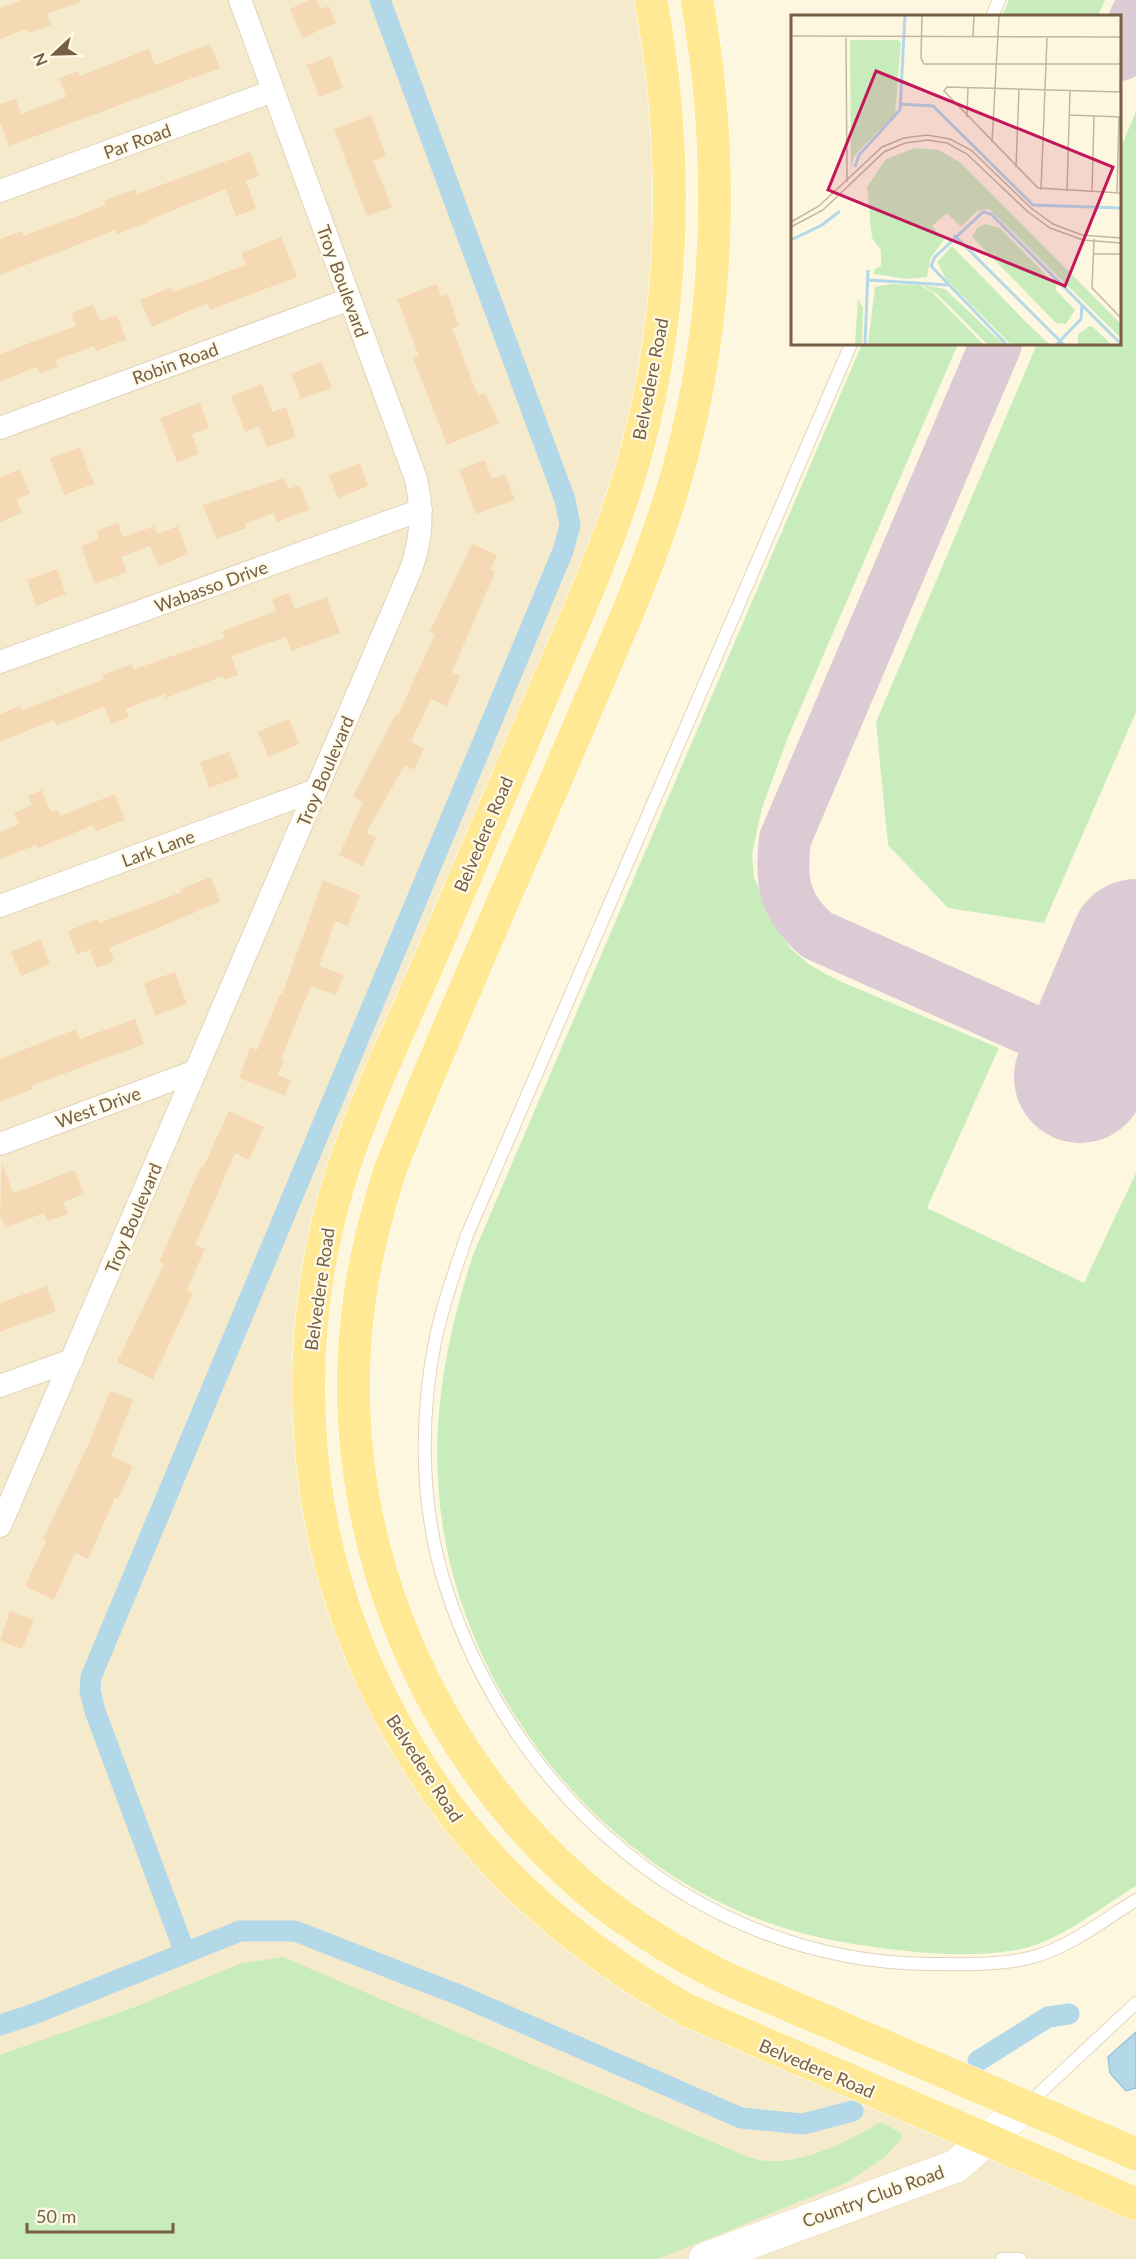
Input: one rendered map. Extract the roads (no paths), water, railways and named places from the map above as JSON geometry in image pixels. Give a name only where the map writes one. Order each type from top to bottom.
[{"type":"main road","name":"Belvedere Road","points":[[651,0],[665,96],[670,199],[664,302],[647,404],[630,473],[609,537],[349,1152],[329,1218],[316,1287],[309,1356],[312,1461],[330,1561],[351,1629],[378,1693],[430,1782],[494,1863],[569,1934],[626,1975],[687,2010],[1136,2204]]},
{"type":"main road","points":[[697,0],[711,106],[715,209],[709,311],[691,416],[675,483],[641,581],[390,1170],[372,1235],[360,1298],[354,1401],[359,1470],[380,1573],[404,1640],[434,1702],[487,1784],[555,1860],[614,1910],[666,1946],[723,1977],[1136,2154]]},
{"type":"main road","points":[[477,848],[518,867]]},
{"type":"street","name":"Troy Boulevard","points":[[0,1526],[411,569],[420,540],[421,510],[416,479],[240,0]]},
{"type":"street","name":"Par Road","points":[[0,191],[273,91]]},
{"type":"street","name":"Robin Road","points":[[0,428],[350,299]]},
{"type":"street","name":"Wabasso Drive","points":[[0,662],[421,510]]},
{"type":"street","name":"Lark Lane","points":[[0,906],[316,790]]},
{"type":"street","name":"West Drive","points":[[0,1144],[196,1071]]},
{"type":"street","points":[[0,1386],[72,1360]]},
{"type":"street","name":"Country Club Road","points":[[705,2259],[956,2166],[1024,2107]]},
{"type":"lane","points":[[992,15],[999,0]]},
{"type":"lane","points":[[851,345],[467,1235],[444,1304],[435,1343],[429,1387],[425,1431],[426,1478],[434,1536],[445,1587],[467,1647],[501,1712],[528,1753],[578,1812],[603,1835],[653,1874],[709,1908],[765,1932],[806,1946],[845,1955],[903,1963],[965,1964],[1037,1956],[1077,1937],[1136,1900]]},
{"type":"lane","points":[[1024,2107],[1136,2002]]},
{"type":"lane","points":[[1002,2259],[1020,2259]]},
{"type":"water","points":[[1136,2032],[1136,2088],[1126,2091],[1110,2073],[1108,2057]]},
{"type":"waterway","points":[[185,1953],[95,1711],[90,1691],[91,1677],[563,551],[570,525],[565,500],[380,0]]},
{"type":"waterway","points":[[0,2025],[31,2015],[240,1931],[295,1931],[459,1995],[741,2118],[803,2124],[853,2111]]},
{"type":"waterway","points":[[978,2061],[1048,2017],[1069,2014]]}]
